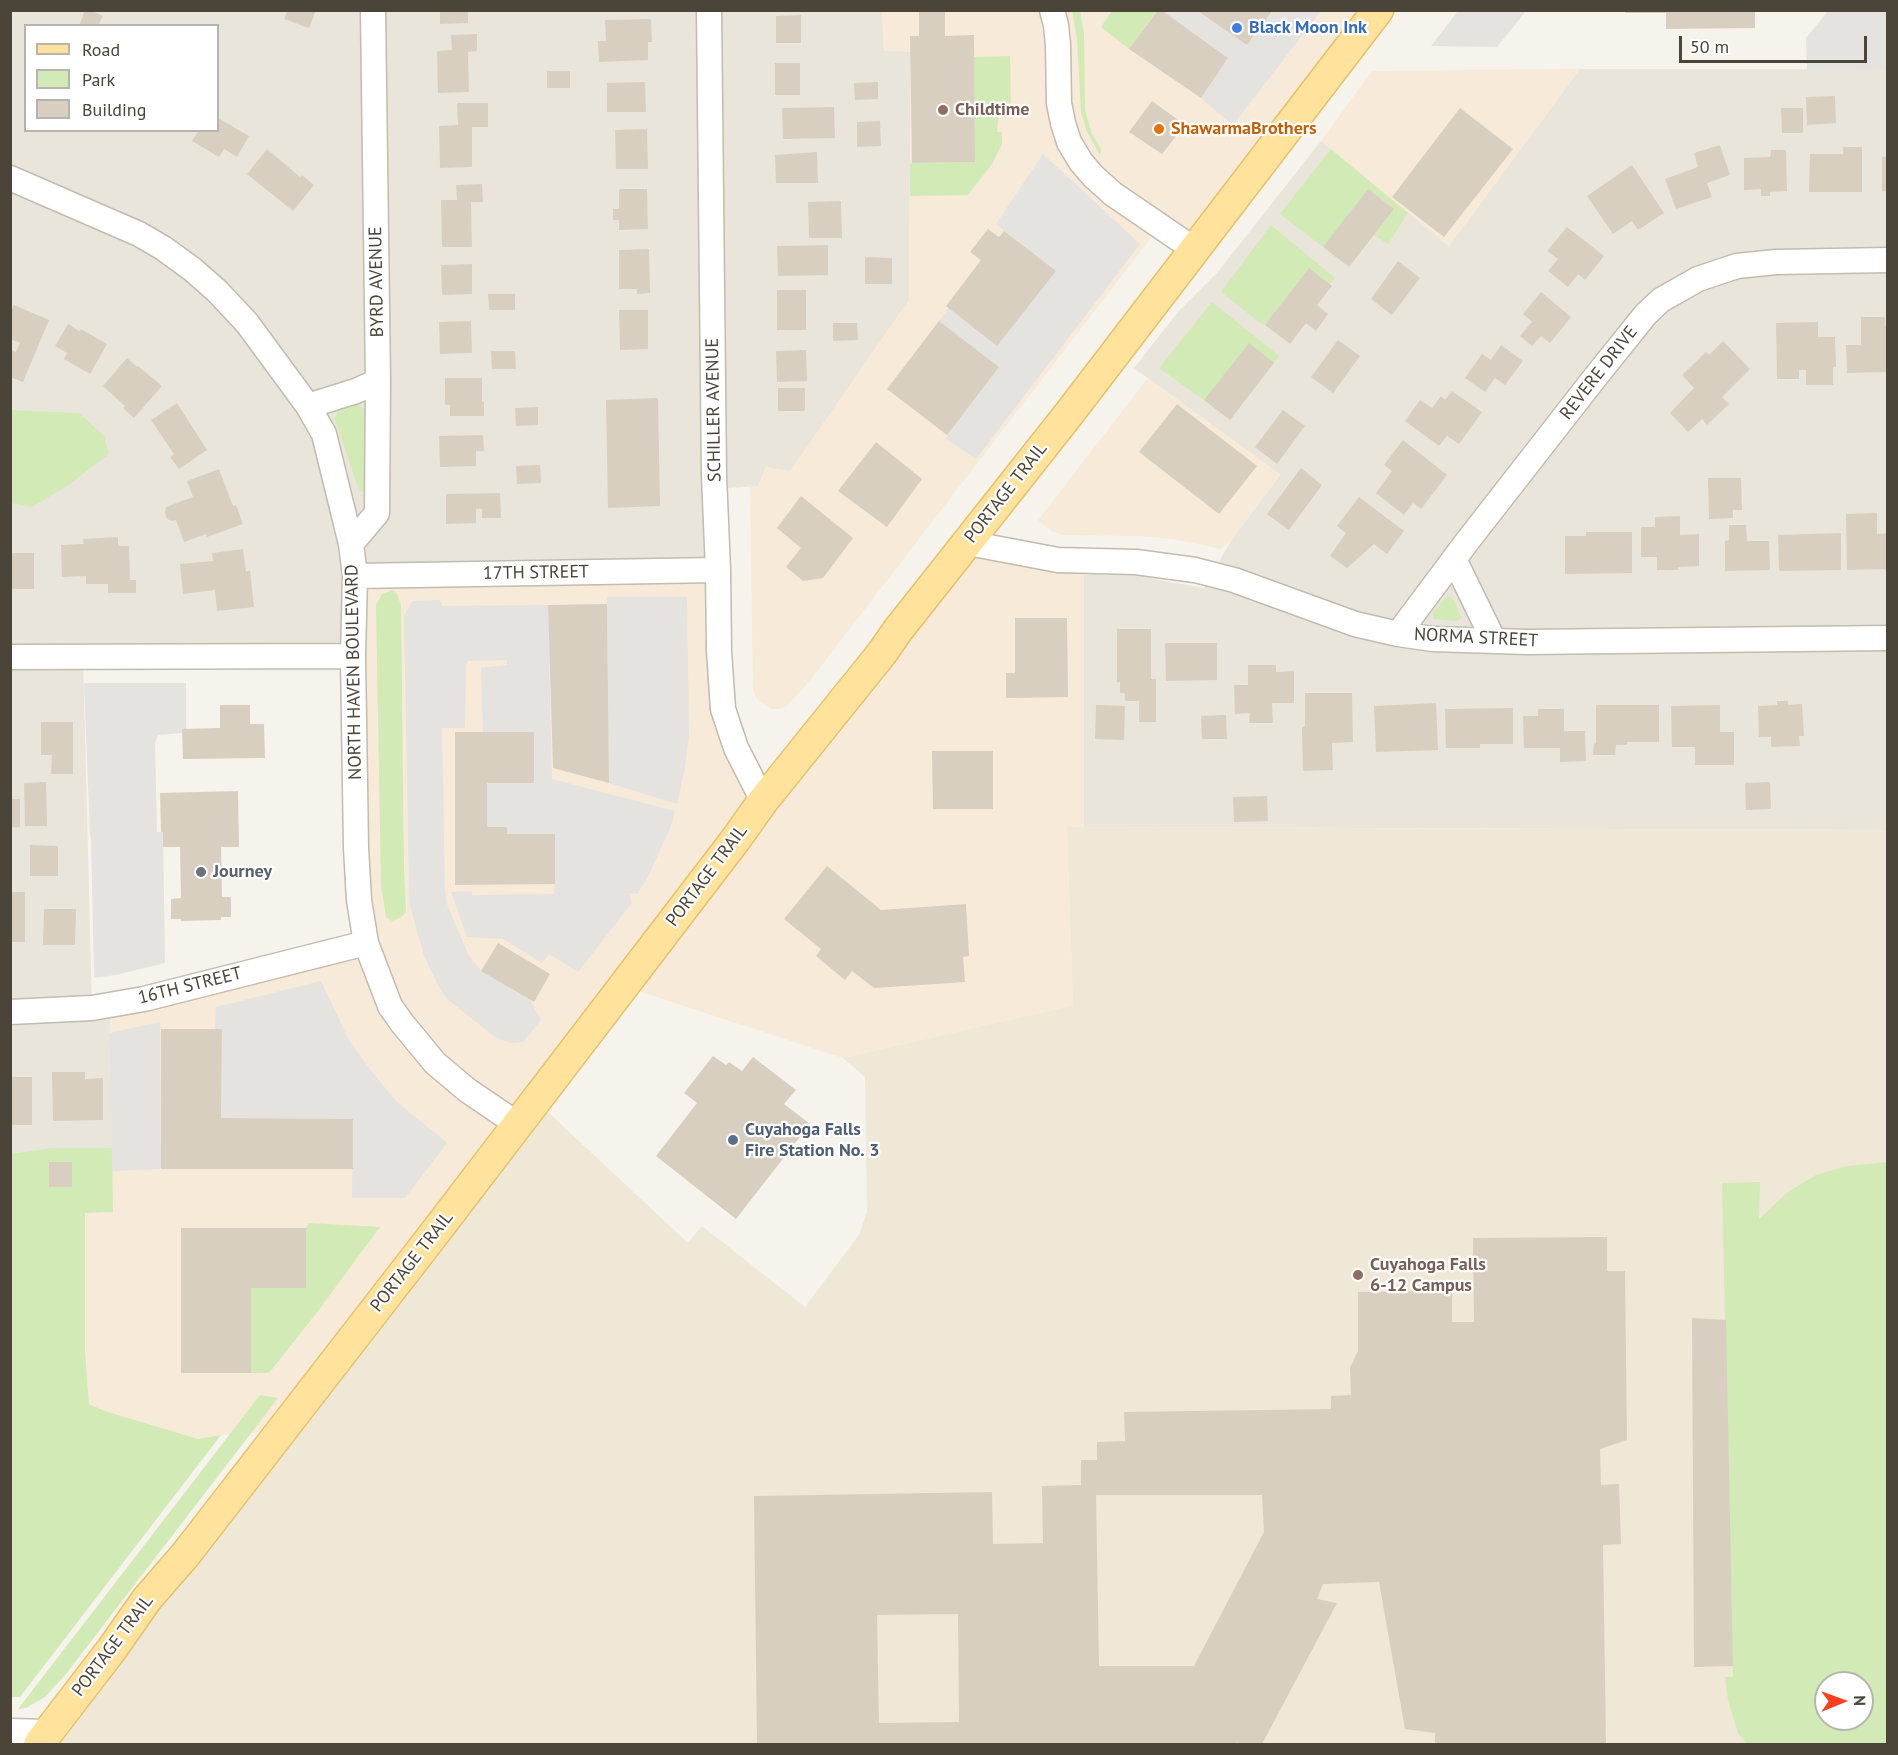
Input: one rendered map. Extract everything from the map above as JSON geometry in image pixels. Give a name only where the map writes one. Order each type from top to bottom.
[{"type":"main road","name":"PORTAGE TRAIL","points":[[44,1738],[147,1599],[186,1554],[437,1230],[730,848],[763,801],[968,543],[1378,10]]},
{"type":"street","name":"BYRD AVENUE","points":[[351,544],[377,513],[378,381],[373,10]]},
{"type":"street","name":"SCHILLER AVENUE","points":[[709,10],[718,651],[723,709],[736,748],[763,801]]},
{"type":"street","points":[[1052,10],[1058,45],[1059,103],[1069,142],[1081,162],[1113,194],[1195,250]]},
{"type":"street","name":"NORTH HAVEN BOULEVARD","points":[[10,178],[139,234],[164,248],[192,269],[217,291],[247,323],[308,406],[324,434],[351,544],[355,576],[353,656],[356,848],[359,900],[366,944],[390,1006],[435,1063],[467,1090],[517,1124]]},
{"type":"street","name":"REVERE DRIVE","points":[[1398,634],[1614,353],[1646,314],[1661,300],[1698,279],[1737,266],[1776,262],[1887,260]]},
{"type":"street","points":[[308,406],[356,391],[378,381]]},
{"type":"street","name":"NORMA STREET","points":[[968,543],[1058,560],[1136,562],[1195,570],[1234,580],[1355,624],[1433,639],[1494,641],[1887,638]]},
{"type":"street","points":[[1454,559],[1494,641]]},
{"type":"street","name":"17TH STREET","points":[[355,576],[718,570]]},
{"type":"street","points":[[10,657],[353,656]]},
{"type":"street","name":"16TH STREET","points":[[10,1011],[92,1008],[144,999],[366,944]]},
{"type":"street","points":[[10,1731],[44,1738]]},
{"type":"shaded area","points":[[882,10],[884,51],[911,51],[909,300],[790,472],[766,467],[758,486],[715,489],[718,570],[353,656],[83,657],[92,1008],[110,1014],[113,1212],[11,1214],[10,11]]},
{"type":"shaded area","points":[[882,11],[1378,11],[1195,250],[1160,226],[808,683],[787,706],[771,709],[757,699],[753,690],[750,486],[758,486],[766,467],[790,471],[909,300],[911,52],[884,51]]},
{"type":"shaded area","points":[[1161,11],[1200,11],[1247,45],[1273,11],[1321,11],[1233,125],[1201,98],[1228,58]]},
{"type":"shaded area","points":[[1458,11],[1526,11],[1497,47],[1431,46]]},
{"type":"shaded area","points":[[1828,11],[1887,11],[1887,69],[1807,70],[1806,38]]},
{"type":"shaded area","points":[[1580,69],[1887,69],[1887,830],[1084,827],[1084,575],[1137,574],[1204,588],[1232,539],[1280,475],[1134,368],[1178,312],[1217,273],[1321,141],[1449,246]]},
{"type":"shaded area","points":[[1580,69],[1449,246],[1321,141],[1372,71]]},
{"type":"shaded area","points":[[1043,154],[1140,244],[976,459],[946,439],[947,435],[999,367],[939,321],[949,308],[997,346],[1055,271],[996,224]]},
{"type":"shaded area","points":[[1148,378],[1280,474],[1232,539],[1221,549],[1173,539],[1064,535],[1051,531],[1038,520]]},
{"type":"shaded area","points":[[968,543],[1084,561],[1084,827],[1067,827],[1073,1007],[843,1058],[623,986],[281,1431],[198,1439],[89,1404],[85,1350],[85,1213],[113,1212],[110,1014],[366,943],[355,576],[718,570],[723,709],[763,801]]},
{"type":"shaded area","points":[[607,597],[687,597],[689,735],[677,804],[609,783]]},
{"type":"shaded area","points":[[440,600],[442,606],[548,605],[552,779],[675,811],[671,826],[647,879],[637,894],[629,893],[632,903],[578,972],[549,954],[542,963],[503,939],[467,937],[451,892],[472,891],[472,895],[554,894],[555,884],[554,834],[507,834],[507,827],[487,827],[487,783],[534,783],[534,732],[483,732],[481,668],[507,665],[507,660],[468,661],[465,728],[442,728],[445,891],[447,904],[468,954],[481,971],[530,1000],[541,1020],[523,1042],[511,1043],[495,1037],[447,999],[424,956],[409,902],[404,615],[413,601]]},
{"type":"shaded area","points":[[84,683],[186,683],[186,729],[182,729],[182,733],[158,735],[155,743],[157,832],[163,832],[165,963],[94,978],[91,837]]},
{"type":"shaded area","name":"Cuyahoga Falls 6-12 Campus","points":[[1067,827],[1887,830],[1887,1744],[39,1744],[535,1100],[688,1243],[702,1226],[805,1307],[859,1235],[867,1212],[865,1077],[843,1058],[1073,1006]]},
{"type":"shaded area","points":[[321,981],[349,1040],[372,1072],[396,1101],[447,1143],[405,1198],[352,1198],[353,1119],[221,1118],[222,1030],[215,1029],[216,1007]]},
{"type":"shaded area","points":[[160,1022],[161,1169],[112,1171],[110,1033]]},
{"type":"green space","points":[[1154,10],[1156,12],[1129,49],[1101,27],[1112,11]]},
{"type":"green space","points":[[1072,11],[1080,11],[1084,34],[1085,110],[1092,134],[1101,149],[1100,155],[1087,132],[1081,112],[1077,38]]},
{"type":"green space","points":[[1010,56],[1011,110],[999,111],[997,132],[1002,132],[1002,144],[992,164],[968,195],[910,196],[910,164],[975,162],[974,57]]},
{"type":"green space","points":[[1331,149],[1408,213],[1388,244],[1374,235],[1394,209],[1368,189],[1323,247],[1280,214]]},
{"type":"green space","points":[[1271,225],[1335,278],[1330,284],[1309,268],[1265,325],[1221,292]]},
{"type":"green space","points":[[1212,302],[1279,356],[1274,363],[1249,343],[1204,400],[1159,368]]},
{"type":"green space","points":[[355,403],[363,408],[367,417],[367,490],[363,492],[359,490],[335,419],[342,405]]},
{"type":"green space","points":[[11,410],[79,413],[104,436],[109,454],[67,486],[32,507],[11,503]]},
{"type":"green space","points":[[393,590],[401,605],[406,912],[392,921],[386,917],[381,885],[376,605],[382,594]]},
{"type":"green space","points":[[1447,596],[1453,599],[1461,618],[1457,621],[1433,619],[1433,613]]},
{"type":"green space","points":[[52,1148],[112,1148],[113,1212],[85,1213],[85,1350],[89,1404],[198,1439],[221,1435],[20,1697],[11,1697],[11,1154]]},
{"type":"green space","points":[[1887,1162],[1887,1744],[1747,1744],[1738,1733],[1728,1700],[1725,1677],[1733,1677],[1722,1183],[1760,1182],[1759,1219],[1788,1192],[1816,1175],[1847,1166]]},
{"type":"green space","points":[[309,1223],[380,1227],[269,1373],[251,1373],[251,1288],[306,1288],[306,1228]]},
{"type":"green space","points":[[260,1395],[278,1398],[66,1674],[45,1697],[26,1708],[18,1709]]},
{"type":"building","points":[[85,10],[103,16],[99,24],[80,24]]},
{"type":"building","points":[[288,10],[316,10],[309,28],[284,19]]},
{"type":"building","points":[[440,10],[468,10],[468,23],[440,24]]},
{"type":"building","points":[[1158,10],[1228,58],[1201,98],[1129,49]]},
{"type":"building","points":[[1200,10],[1273,10],[1247,45],[1199,12]]},
{"type":"building","points":[[1625,10],[1755,10],[1755,28],[1666,29],[1666,13],[1625,13]]},
{"type":"building","name":"Childtime","points":[[919,12],[945,12],[945,36],[974,35],[975,162],[912,163],[910,36],[919,36]]},
{"type":"building","points":[[801,15],[801,43],[776,43],[776,16]]},
{"type":"building","points":[[651,19],[652,42],[648,42],[648,60],[599,62],[598,41],[606,41],[605,20]]},
{"type":"building","points":[[477,34],[477,51],[468,52],[469,92],[438,93],[437,51],[452,50],[451,35]]},
{"type":"building","points":[[775,63],[800,63],[800,95],[775,95]]},
{"type":"building","points":[[547,71],[570,71],[570,88],[547,88]]},
{"type":"building","points":[[645,82],[646,112],[607,112],[607,83]]},
{"type":"building","points":[[878,82],[878,99],[855,100],[854,83]]},
{"type":"building","points":[[1835,96],[1836,123],[1807,125],[1806,97]]},
{"type":"building","points":[[1152,101],[1185,125],[1162,154],[1129,132]]},
{"type":"building","points":[[457,103],[488,103],[488,127],[472,127],[472,167],[440,168],[439,126],[458,125]]},
{"type":"building","points":[[834,107],[835,138],[783,139],[782,108]]},
{"type":"building","points":[[1460,108],[1513,149],[1444,237],[1392,197]]},
{"type":"building","points":[[1781,108],[1803,108],[1803,133],[1782,133]]},
{"type":"building","points":[[219,119],[249,136],[237,157],[224,149],[219,157],[192,141],[198,132],[219,132]]},
{"type":"building","points":[[880,121],[881,146],[857,147],[857,122]]},
{"type":"building","points":[[647,129],[648,169],[616,169],[615,130]]},
{"type":"building","points":[[1720,145],[1730,175],[1707,183],[1712,197],[1676,209],[1665,179],[1698,167],[1694,153]]},
{"type":"building","points":[[1843,147],[1862,147],[1862,192],[1809,192],[1810,154],[1843,154]]},
{"type":"building","points":[[267,149],[300,177],[302,175],[314,185],[293,211],[247,174]]},
{"type":"building","points":[[1771,150],[1786,150],[1787,191],[1770,192],[1770,196],[1761,196],[1761,189],[1744,190],[1744,158],[1770,157]]},
{"type":"building","points":[[817,152],[818,183],[776,183],[775,155]]},
{"type":"building","points":[[1882,157],[1888,157],[1888,191],[1882,191]]},
{"type":"building","points":[[1632,165],[1664,213],[1638,230],[1632,221],[1613,234],[1587,196]]},
{"type":"building","points":[[482,184],[483,202],[471,202],[472,247],[442,247],[441,200],[457,200],[456,185]]},
{"type":"building","points":[[619,189],[647,189],[648,229],[619,230],[619,220],[613,220],[613,209],[619,209]]},
{"type":"building","points":[[1368,189],[1394,209],[1349,267],[1323,247]]},
{"type":"building","points":[[841,201],[842,238],[809,238],[808,202]]},
{"type":"building","points":[[1567,227],[1604,256],[1585,280],[1578,274],[1568,287],[1548,271],[1558,259],[1547,251]]},
{"type":"building","points":[[988,229],[999,237],[1004,231],[1056,271],[997,346],[946,306],[981,260],[970,252]]},
{"type":"building","points":[[828,245],[828,275],[778,276],[777,246]]},
{"type":"building","points":[[649,249],[650,293],[637,294],[637,289],[619,289],[619,250]]},
{"type":"building","points":[[865,257],[892,258],[892,284],[865,284]]},
{"type":"building","points":[[1398,261],[1420,278],[1392,315],[1371,299]]},
{"type":"building","points":[[472,264],[472,294],[442,295],[441,265]]},
{"type":"building","points":[[1309,268],[1332,286],[1317,305],[1328,314],[1316,331],[1306,323],[1290,344],[1265,325]]},
{"type":"building","points":[[777,290],[806,290],[806,330],[777,330]]},
{"type":"building","points":[[1541,292],[1571,317],[1550,343],[1541,336],[1532,346],[1520,336],[1532,322],[1523,314]]},
{"type":"building","points":[[488,294],[515,294],[515,310],[489,310]]},
{"type":"building","points":[[14,305],[49,320],[23,382],[10,377],[10,349],[16,352],[20,343],[10,339],[10,312]]},
{"type":"building","points":[[619,310],[648,310],[648,349],[620,350]]},
{"type":"building","points":[[1861,317],[1885,317],[1885,326],[1888,326],[1888,372],[1847,373],[1846,345],[1861,345]]},
{"type":"building","points":[[471,321],[472,353],[440,354],[439,322]]},
{"type":"building","points":[[939,321],[999,367],[947,435],[887,389]]},
{"type":"building","points":[[1818,322],[1818,337],[1835,337],[1836,367],[1833,367],[1833,385],[1806,385],[1806,370],[1799,370],[1799,379],[1777,379],[1776,323]]},
{"type":"building","points":[[833,323],[857,323],[858,340],[833,341]]},
{"type":"building","points":[[68,324],[107,344],[90,374],[64,359],[67,353],[55,346]]},
{"type":"building","points":[[1338,340],[1360,356],[1333,393],[1311,377]]},
{"type":"building","points":[[1723,341],[1750,369],[1722,397],[1729,404],[1707,425],[1702,419],[1688,432],[1670,413],[1694,388],[1682,375],[1706,352],[1709,355]]},
{"type":"building","points":[[1249,343],[1274,363],[1230,420],[1204,400]]},
{"type":"building","points":[[1501,345],[1523,361],[1505,385],[1495,378],[1485,392],[1465,378],[1482,354],[1491,360]]},
{"type":"building","points":[[806,350],[807,381],[777,382],[776,351]]},
{"type":"building","points":[[491,351],[515,351],[516,369],[492,369]]},
{"type":"building","points":[[127,358],[162,386],[134,418],[123,408],[125,406],[103,386]]},
{"type":"building","points":[[445,378],[482,378],[484,416],[450,416],[450,405],[445,405]]},
{"type":"building","points":[[778,388],[805,388],[805,411],[778,411]]},
{"type":"building","points":[[1452,391],[1482,412],[1459,444],[1447,436],[1439,446],[1405,421],[1420,400],[1432,408],[1441,396],[1445,400]]},
{"type":"building","points":[[658,398],[660,506],[608,508],[606,400]]},
{"type":"building","points":[[177,403],[207,450],[179,469],[170,457],[174,454],[151,420]]},
{"type":"building","points":[[1177,404],[1257,466],[1219,514],[1139,452]]},
{"type":"building","points":[[538,407],[538,425],[516,426],[515,408]]},
{"type":"building","points":[[1283,410],[1305,426],[1277,464],[1255,447]]},
{"type":"building","points":[[483,435],[484,451],[476,451],[476,466],[440,467],[439,436]]},
{"type":"building","points":[[1403,440],[1447,475],[1421,509],[1413,503],[1404,515],[1376,493],[1392,471],[1384,465]]},
{"type":"building","points":[[876,442],[922,479],[887,527],[838,491]]},
{"type":"building","points":[[540,465],[541,483],[517,484],[516,466]]},
{"type":"building","points":[[1301,468],[1322,485],[1289,530],[1267,514]]},
{"type":"building","points":[[219,469],[233,506],[236,505],[243,524],[207,537],[206,534],[184,542],[176,520],[167,519],[166,507],[193,497],[187,481]]},
{"type":"building","points":[[1708,478],[1741,478],[1742,510],[1733,510],[1733,518],[1709,519]]},
{"type":"building","points":[[500,493],[501,518],[482,518],[482,509],[476,509],[476,523],[446,524],[446,494]]},
{"type":"building","points":[[801,496],[853,538],[823,578],[803,581],[786,567],[801,548],[777,528]]},
{"type":"building","points":[[1359,497],[1404,531],[1387,554],[1374,544],[1347,568],[1330,556],[1346,533],[1337,526]]},
{"type":"building","points":[[1877,513],[1877,534],[1888,533],[1888,569],[1847,570],[1846,514]]},
{"type":"building","points":[[1680,516],[1680,535],[1699,534],[1699,566],[1678,567],[1678,570],[1657,570],[1657,557],[1641,557],[1641,527],[1655,527],[1655,517]]},
{"type":"building","points":[[1729,525],[1746,525],[1747,541],[1769,541],[1770,570],[1725,571],[1725,541],[1729,540]]},
{"type":"building","points":[[1586,532],[1632,532],[1632,573],[1565,574],[1565,536],[1586,536]]},
{"type":"building","points":[[1841,533],[1841,570],[1779,571],[1778,535]]},
{"type":"building","points":[[118,537],[118,546],[129,546],[130,580],[136,580],[136,593],[108,593],[108,584],[86,584],[86,576],[62,577],[61,545],[84,544],[83,539]]},
{"type":"building","points":[[243,549],[246,572],[250,570],[254,607],[217,611],[215,590],[183,594],[180,564],[213,561],[212,553]]},
{"type":"building","points":[[10,553],[34,553],[34,589],[10,589]]},
{"type":"building","points":[[607,604],[609,783],[553,768],[548,605]]},
{"type":"building","points":[[1015,618],[1067,618],[1068,697],[1006,698],[1006,673],[1015,673]]},
{"type":"building","points":[[1117,629],[1151,629],[1151,679],[1156,679],[1156,722],[1139,722],[1139,701],[1125,701],[1125,693],[1120,693],[1120,682],[1117,682]]},
{"type":"building","points":[[1165,643],[1217,643],[1217,680],[1166,681]]},
{"type":"building","points":[[1248,665],[1276,665],[1276,672],[1294,671],[1294,703],[1272,703],[1273,723],[1249,723],[1250,713],[1235,714],[1234,685],[1248,685]]},
{"type":"building","points":[[1305,693],[1352,693],[1353,742],[1332,743],[1333,770],[1303,771],[1302,728],[1305,726]]},
{"type":"building","points":[[1777,701],[1788,701],[1788,705],[1802,704],[1804,736],[1799,736],[1800,746],[1771,747],[1771,737],[1759,737],[1758,706],[1777,705]]},
{"type":"building","points":[[1436,703],[1438,750],[1376,752],[1374,706]]},
{"type":"building","points":[[220,705],[250,705],[250,724],[264,724],[265,758],[183,759],[182,729],[220,728]]},
{"type":"building","points":[[1096,705],[1125,706],[1124,740],[1095,739]]},
{"type":"building","points":[[1596,705],[1659,705],[1659,742],[1627,742],[1627,745],[1616,745],[1615,755],[1593,755],[1596,743]]},
{"type":"building","points":[[1720,705],[1720,732],[1734,732],[1734,765],[1695,765],[1695,747],[1672,747],[1671,706]]},
{"type":"building","points":[[1513,708],[1513,744],[1480,744],[1480,748],[1446,748],[1445,709]]},
{"type":"building","points":[[1538,709],[1564,709],[1564,731],[1585,731],[1586,761],[1560,762],[1560,748],[1524,748],[1523,716],[1538,716]]},
{"type":"building","points":[[1226,715],[1227,739],[1202,739],[1201,716]]},
{"type":"building","points":[[41,722],[73,722],[73,774],[51,774],[52,755],[41,755]]},
{"type":"building","points":[[455,732],[534,732],[534,783],[487,783],[487,827],[507,827],[507,834],[555,834],[555,884],[455,885]]},
{"type":"building","points":[[932,751],[993,751],[993,809],[933,809]]},
{"type":"building","points":[[46,782],[47,826],[25,826],[24,783]]},
{"type":"building","points":[[1770,782],[1771,809],[1746,810],[1745,783]]},
{"type":"building","name":"Journey","points":[[238,791],[239,847],[221,847],[222,897],[231,897],[231,917],[221,917],[221,920],[171,919],[171,899],[181,898],[180,847],[163,847],[160,793]]},
{"type":"building","points":[[1267,796],[1268,821],[1234,822],[1233,797]]},
{"type":"building","points":[[10,799],[20,799],[20,827],[10,827]]},
{"type":"building","points":[[30,845],[58,846],[58,876],[30,876]]},
{"type":"building","points":[[827,866],[881,910],[966,904],[969,956],[963,957],[965,982],[874,988],[852,971],[845,980],[816,956],[821,949],[784,919]]},
{"type":"building","points":[[10,892],[25,892],[25,942],[10,942]]},
{"type":"building","points":[[44,909],[76,909],[75,945],[43,945]]},
{"type":"building","points":[[498,943],[550,974],[534,1002],[481,971]]},
{"type":"building","points":[[161,1029],[222,1029],[221,1118],[353,1119],[353,1169],[161,1169]]},
{"type":"building","name":"Cuyahoga Falls Fire Station No. 3","points":[[713,1056],[726,1065],[729,1062],[742,1071],[753,1057],[796,1090],[784,1104],[810,1124],[736,1219],[656,1156],[697,1103],[684,1093]]},
{"type":"building","points":[[52,1072],[85,1072],[85,1079],[103,1078],[103,1120],[53,1121]]},
{"type":"building","points":[[10,1077],[32,1077],[32,1125],[10,1125]]},
{"type":"building","points":[[49,1162],[72,1162],[72,1187],[49,1187]]},
{"type":"building","points":[[181,1228],[306,1228],[306,1288],[251,1288],[251,1373],[181,1373]]},
{"type":"building","points":[[1607,1237],[1607,1271],[1625,1271],[1627,1440],[1600,1449],[1601,1485],[1619,1484],[1621,1544],[1603,1545],[1606,1744],[1435,1744],[1435,1733],[1405,1729],[1379,1582],[1323,1584],[1317,1599],[1337,1603],[1262,1744],[1237,1742],[1235,1744],[757,1744],[754,1496],[992,1492],[993,1544],[1043,1543],[1042,1486],[1081,1485],[1081,1460],[1097,1460],[1097,1442],[1125,1441],[1124,1412],[1331,1409],[1331,1396],[1351,1395],[1350,1368],[1358,1351],[1358,1292],[1452,1291],[1452,1322],[1474,1322],[1473,1238]],"holes":[[[1096,1495],[1262,1495],[1264,1532],[1194,1666],[1099,1666]],[[958,1614],[959,1722],[879,1723],[877,1615]]]},
{"type":"building","points":[[1692,1318],[1726,1320],[1733,1666],[1694,1667]]},
{"type":"place","name":"Black Moon Ink","points":[[1237,28]]},
{"type":"place","name":"Childtime","points":[[943,110]]},
{"type":"place","name":"ShawarmaBrothers","points":[[1159,129]]},
{"type":"place","name":"Journey","points":[[201,872]]},
{"type":"place","name":"Cuyahoga Falls Fire Station No. 3","points":[[733,1140]]},
{"type":"place","name":"Cuyahoga Falls 6-12 Campus","points":[[1358,1275]]}]
